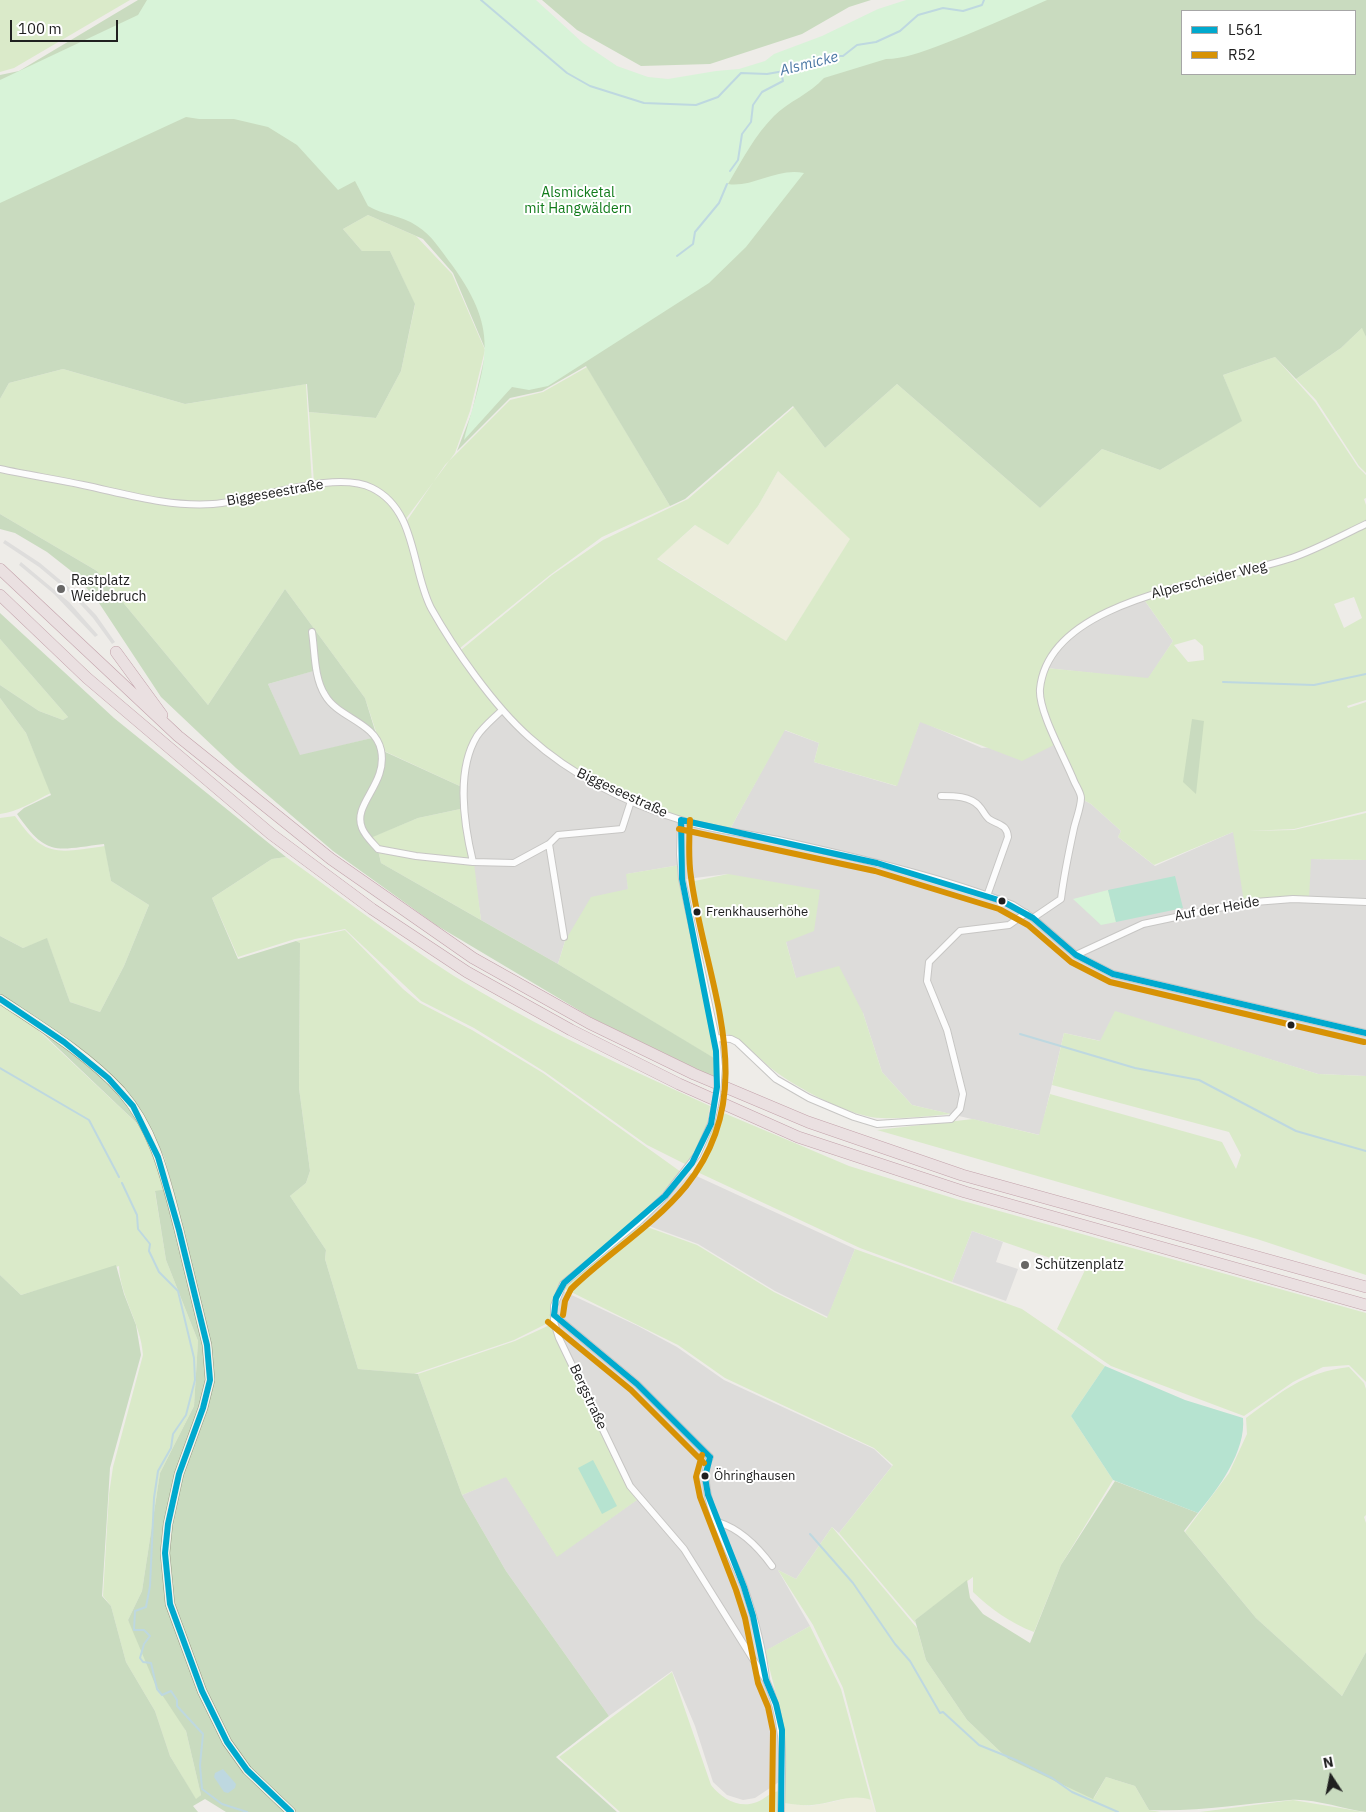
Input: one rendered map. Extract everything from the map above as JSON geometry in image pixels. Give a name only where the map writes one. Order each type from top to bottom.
[{"type":"highway","points":[[0,569],[178,736],[331,859],[473,958],[589,1023],[694,1074],[808,1122],[962,1175],[1366,1287]]},
{"type":"highway","points":[[0,595],[86,678],[271,834],[372,909],[467,972],[571,1030],[679,1084],[798,1137],[965,1192],[1366,1305]]},
{"type":"highway","points":[[116,652],[178,736]]},
{"type":"street","name":"Biggeseestraße","points":[[0,469],[146,500],[183,504],[239,501],[313,484],[357,482],[374,488],[389,499],[404,522],[430,606],[501,711],[531,739],[573,770],[631,801],[681,820],[872,862],[1013,905],[1033,918],[1076,954],[1113,974],[1366,1033]]},
{"type":"street","name":"Alperscheider Weg","points":[[1033,918],[1061,899],[1081,798],[1044,713],[1040,691],[1045,666],[1056,648],[1092,622],[1138,598],[1170,588],[1253,569],[1298,556],[1366,524]]},
{"type":"street","points":[[312,632],[318,680],[324,694],[331,704],[376,737],[381,750],[382,772],[360,816],[362,829],[378,849],[416,856],[473,862],[514,863],[549,844],[558,835],[622,829],[631,801]]},
{"type":"street","points":[[473,862],[468,843],[465,775],[474,743],[486,726],[501,711]]},
{"type":"street","points":[[941,796],[958,796],[975,802],[987,818],[1004,826],[1007,831],[1008,837],[988,896]]},
{"type":"street","name":"Bergstraße","points":[[681,820],[682,879],[716,1038],[717,1095],[711,1124],[697,1156],[665,1196],[637,1223],[564,1284],[554,1306],[554,1315],[559,1338],[630,1486],[684,1549],[766,1680],[776,1704],[782,1730],[782,1812]]},
{"type":"street","points":[[549,844],[564,937]]},
{"type":"street","name":"Auf der Heide","points":[[1076,954],[1143,924],[1242,903],[1293,899],[1366,902]]},
{"type":"street","points":[[716,1038],[737,1042],[776,1079],[809,1098],[854,1117],[877,1124],[951,1118],[960,1109],[963,1094],[947,1030],[927,981],[929,962],[960,931],[1009,925],[1026,913]]},
{"type":"street","points":[[0,999],[79,1053],[104,1074],[137,1113],[161,1160],[207,1345],[210,1365],[210,1380],[203,1408],[179,1474],[168,1524],[165,1553],[170,1604],[202,1691],[228,1742],[247,1770],[291,1812]]},
{"type":"street","points":[[554,1315],[637,1384],[710,1457],[706,1466],[706,1486],[753,1616],[766,1680]]},
{"type":"street","points":[[718,1522],[729,1526],[762,1551],[772,1566]]},
{"type":"shaded area","points":[[5,540],[40,563],[71,589],[96,615],[115,642],[112,644],[93,618],[69,592],[39,567],[3,543]]},
{"type":"shaded area","points":[[21,562],[69,602],[98,635],[95,637],[54,594],[19,565]]},
{"type":"shaded area","points":[[1143,598],[1173,641],[1148,679],[1046,668],[1072,636],[1092,623]]},
{"type":"shaded area","points":[[316,670],[376,737],[300,756],[268,684]]},
{"type":"shaded area","points":[[501,712],[572,773],[679,821],[680,865],[627,874],[628,889],[565,941],[558,964],[481,920],[470,843],[466,774],[474,743]]},
{"type":"shaded area","points":[[920,721],[982,748],[1058,743],[1080,798],[1091,804],[1121,831],[1118,837],[1155,866],[1233,832],[1311,859],[1366,860],[1366,1076],[1318,1074],[1115,1012],[1101,1041],[1064,1033],[1040,1135],[912,1105],[882,1072],[863,1013],[796,978],[786,942],[728,874],[686,879],[682,853],[683,822],[729,831],[784,730],[819,743],[814,762],[896,786]]},
{"type":"shaded area","points":[[690,1173],[855,1249],[828,1317],[775,1291],[698,1244],[638,1222],[667,1199]]},
{"type":"shaded area","points":[[972,1231],[1003,1242],[996,1262],[1018,1269],[1006,1301],[952,1282]]},
{"type":"shaded area","points":[[563,1291],[638,1326],[677,1347],[724,1380],[874,1449],[892,1466],[839,1533],[832,1527],[796,1579],[778,1570],[810,1626],[762,1653],[776,1704],[780,1741],[779,1782],[755,1798],[743,1800],[727,1795],[713,1782],[695,1726],[672,1671],[609,1716],[506,1571],[462,1495],[506,1476],[557,1556],[642,1496],[633,1485],[561,1337],[555,1308]]},
{"type":"green space","points":[[0,0],[130,0],[14,68],[0,72]]},
{"type":"green space","points":[[138,0],[406,0],[474,95],[762,92],[992,0],[1366,0],[1366,337],[1362,328],[1341,348],[1296,379],[1275,357],[1223,375],[1242,421],[1160,470],[1102,449],[1040,508],[897,384],[825,448],[793,406],[685,499],[670,506],[586,366],[542,391],[510,398],[457,451],[472,412],[486,351],[453,273],[423,239],[368,215],[343,229],[362,251],[390,251],[415,304],[401,371],[376,418],[309,412],[307,384],[185,404],[63,369],[9,383],[0,399],[0,75],[19,71]]},
{"type":"green space","name":"Alsmicketal mit Hangwäldern","points":[[147,0],[536,0],[583,43],[617,66],[648,77],[668,79],[739,69],[765,61],[774,54],[822,36],[878,9],[906,0],[1047,0],[926,51],[886,59],[824,78],[812,89],[780,111],[767,123],[728,184],[746,183],[785,173],[804,173],[746,247],[709,283],[548,386],[529,390],[512,387],[464,440],[478,390],[485,350],[478,311],[468,290],[440,249],[422,230],[411,222],[368,206],[355,181],[338,190],[297,145],[268,127],[234,119],[186,117],[0,203],[0,80],[138,15]]},
{"type":"green space","points":[[542,0],[871,0],[849,7],[802,34],[710,64],[641,66],[577,30]]},
{"type":"green space","points":[[368,215],[416,236],[452,274],[485,350],[470,411],[455,453],[405,520],[374,487],[314,483],[309,412],[376,418],[401,371],[415,305],[390,251],[362,251],[343,229]]},
{"type":"green space","points":[[1363,327],[1366,337],[1366,473],[1359,466],[1316,400],[1296,379],[1341,348]]},
{"type":"green space","points":[[1275,357],[1315,402],[1358,467],[1366,475],[1366,498],[1364,499],[1366,522],[1297,555],[1137,597],[1070,634],[1055,647],[1044,666],[1038,691],[1058,743],[1022,761],[920,722],[897,786],[814,762],[819,743],[785,730],[730,829],[684,819],[656,809],[607,787],[559,759],[518,726],[502,709],[461,650],[552,575],[603,540],[688,499],[794,407],[825,448],[897,384],[1040,508],[1102,449],[1160,470],[1241,421],[1223,375]],"holes":[[[778,471],[850,539],[786,641],[657,559],[695,525],[728,545],[758,506]]]},
{"type":"green space","points":[[587,367],[670,506],[602,537],[550,575],[460,648],[431,605],[406,522],[445,465],[510,400],[543,392]]},
{"type":"green space","points":[[63,369],[185,404],[306,384],[312,484],[239,500],[182,503],[0,467],[0,399],[9,383]]},
{"type":"green space","points":[[0,471],[145,502],[182,506],[314,486],[356,483],[374,490],[388,500],[403,523],[429,606],[497,709],[497,714],[473,742],[464,788],[382,750],[365,698],[285,589],[208,705],[97,571],[0,514]]},
{"type":"green space","points":[[778,471],[851,539],[786,641],[657,558],[696,525],[728,545],[758,506]]},
{"type":"green space","points":[[0,514],[97,571],[208,705],[285,589],[365,698],[377,737],[331,703],[317,670],[268,684],[300,755],[376,737],[381,750],[464,788],[465,808],[418,818],[368,839],[378,850],[381,863],[558,964],[714,1058],[715,1078],[592,1018],[436,925],[333,851],[236,768],[161,697],[99,603],[75,574],[47,552],[15,533],[0,529]]},
{"type":"green space","points":[[1366,525],[1366,700],[1347,706],[1348,708],[1366,702],[1366,811],[1294,829],[1248,831],[1294,830],[1366,813],[1366,860],[1311,859],[1309,899],[1244,902],[1233,832],[1154,865],[1118,837],[1121,831],[1091,804],[1082,799],[1045,713],[1041,692],[1046,668],[1148,678],[1173,641],[1143,598],[1253,570]],"holes":[[[1354,597],[1362,618],[1344,628],[1334,604]],[[1195,639],[1203,646],[1204,660],[1188,662],[1174,645]]]},
{"type":"green space","points":[[0,613],[114,718],[286,857],[272,859],[212,898],[238,959],[296,941],[300,943],[299,1088],[310,1171],[306,1183],[290,1196],[326,1250],[325,1259],[358,1369],[418,1374],[462,1495],[506,1571],[609,1716],[556,1757],[617,1812],[226,1812],[205,1799],[193,1806],[198,1812],[0,1812],[0,1275],[21,1295],[116,1265],[124,1294],[136,1325],[141,1355],[110,1468],[102,1596],[111,1606],[126,1662],[155,1711],[170,1756],[196,1799],[201,1795],[186,1731],[155,1684],[128,1620],[142,1591],[160,1473],[194,1406],[198,1341],[166,1260],[155,1191],[173,1188],[164,1157],[150,1128],[144,1130],[18,1010],[0,998],[0,936],[23,948],[47,938],[70,1002],[100,1012],[124,966],[149,905],[111,881],[104,844],[74,848],[53,847],[36,838],[17,814],[24,808],[51,795],[26,733],[0,698],[0,685],[39,711],[63,720],[68,717],[0,639]]},
{"type":"green space","points":[[0,639],[68,717],[63,720],[39,711],[0,685]]},
{"type":"green space","points":[[0,698],[26,733],[51,793],[20,809],[0,814]]},
{"type":"green space","points":[[1192,719],[1204,721],[1196,794],[1183,782]]},
{"type":"green space","points":[[465,808],[472,861],[379,848],[369,838],[418,818]]},
{"type":"green space","points":[[15,816],[25,830],[35,839],[44,846],[53,849],[63,851],[105,846],[111,881],[149,905],[124,966],[100,1012],[70,1002],[47,939],[23,948],[0,936],[0,818]]},
{"type":"green space","points":[[378,850],[474,863],[481,920],[381,863]]},
{"type":"green space","points":[[286,857],[405,943],[479,991],[564,1037],[710,1106],[706,1129],[687,1165],[647,1145],[545,1072],[474,1028],[421,1001],[345,929],[295,939],[238,957],[212,898],[272,859]]},
{"type":"green space","points":[[680,865],[713,1038],[713,1058],[558,964],[565,941],[591,897],[628,889],[626,874]]},
{"type":"green space","points":[[728,874],[820,890],[814,931],[786,942],[796,978],[839,966],[863,1013],[882,1072],[912,1105],[951,1114],[882,1118],[855,1113],[824,1100],[795,1084],[772,1069],[741,1042],[728,1034],[720,1032],[690,882]]},
{"type":"green space","points":[[1175,876],[1183,908],[1116,922],[1108,890]]},
{"type":"green space","points":[[1108,890],[1116,922],[1101,925],[1073,899]]},
{"type":"green space","points":[[345,930],[403,989],[420,1003],[472,1030],[543,1073],[681,1172],[636,1221],[561,1283],[552,1321],[514,1340],[414,1374],[358,1369],[325,1259],[326,1250],[290,1196],[306,1183],[310,1171],[299,1088],[300,943],[296,941]]},
{"type":"green space","points":[[0,1003],[26,1019],[144,1130],[165,1190],[155,1192],[166,1260],[198,1341],[194,1406],[160,1473],[142,1591],[128,1620],[186,1731],[201,1795],[196,1800],[170,1756],[155,1711],[126,1662],[111,1606],[103,1596],[109,1494],[113,1467],[143,1355],[139,1332],[123,1288],[119,1266],[21,1295],[0,1275]]},
{"type":"green space","points":[[1115,1011],[1318,1074],[1366,1076],[1366,1275],[1257,1239],[877,1130],[973,1119],[1039,1135],[1050,1094],[1222,1142],[1236,1169],[1241,1155],[1229,1132],[1052,1085],[1064,1033],[1100,1041]]},
{"type":"green space","points":[[719,1111],[849,1166],[956,1199],[1366,1313],[1366,1382],[1349,1365],[1323,1367],[1293,1382],[1244,1416],[1111,1366],[1057,1329],[1085,1270],[972,1231],[952,1282],[860,1248],[693,1170],[702,1158]]},
{"type":"green space","points":[[639,1224],[697,1245],[774,1292],[827,1318],[855,1249],[1022,1309],[1105,1366],[1071,1416],[1113,1480],[1061,1565],[1034,1632],[1009,1620],[973,1592],[973,1577],[915,1620],[916,1624],[839,1533],[893,1465],[874,1448],[725,1378],[678,1345],[563,1288]]},
{"type":"green space","points":[[552,1324],[628,1488],[637,1500],[557,1557],[506,1477],[462,1495],[418,1374],[515,1341]]},
{"type":"green space","points":[[1105,1366],[1185,1400],[1243,1418],[1243,1431],[1236,1456],[1222,1481],[1198,1513],[1113,1480],[1071,1416]]},
{"type":"green space","points":[[1349,1367],[1364,1383],[1366,1389],[1366,1515],[1364,1517],[1366,1523],[1366,1652],[1342,1696],[1256,1618],[1185,1532],[1229,1473],[1247,1434],[1246,1418],[1282,1392],[1306,1379],[1318,1374]]},
{"type":"green space","points":[[593,1460],[617,1506],[602,1514],[578,1468]]},
{"type":"green space","points":[[1115,1481],[1198,1513],[1184,1531],[1256,1618],[1342,1696],[1366,1652],[1366,1812],[1299,1800],[1202,1809],[1149,1810],[1135,1786],[1106,1777],[1093,1799],[1008,1759],[967,1720],[926,1660],[915,1620],[967,1580],[970,1598],[983,1614],[1030,1643],[1061,1565]]},
{"type":"green space","points":[[832,1527],[917,1628],[926,1660],[967,1720],[1008,1759],[1094,1798],[1106,1777],[1135,1786],[1149,1810],[1161,1812],[876,1812],[843,1688],[813,1625],[778,1570],[796,1579]]},
{"type":"green space","points":[[810,1626],[841,1689],[871,1800],[849,1798],[809,1805],[784,1803],[785,1739],[782,1717],[765,1651]]},
{"type":"green space","points":[[672,1672],[711,1785],[720,1795],[731,1801],[744,1804],[757,1802],[779,1791],[778,1812],[620,1812],[559,1757]]},
{"type":"green space","points":[[858,1795],[871,1800],[875,1812],[784,1812],[784,1803],[810,1806]]},
{"type":"green space","points":[[1293,1800],[1364,1812],[1200,1812]]},
{"type":"water","points":[[223,1769],[236,1784],[235,1788],[228,1793],[224,1792],[214,1777],[215,1773]]},
{"type":"waterway","name":"Alsmicke","points":[[481,0],[567,73],[590,86],[644,103],[696,105],[718,97],[741,73],[767,74],[818,65],[830,56],[843,56],[857,45],[876,42],[900,31],[918,15],[943,8],[963,11],[982,5],[984,0]]},
{"type":"waterway","points":[[730,171],[738,160],[742,134],[751,122],[753,105],[762,92],[783,81],[781,72]]},
{"type":"waterway","points":[[677,256],[693,244],[695,232],[719,203],[727,184]]},
{"type":"waterway","points":[[1223,682],[1314,685],[1366,674]]},
{"type":"waterway","points":[[1020,1034],[1135,1068],[1199,1080],[1296,1131],[1366,1151]]},
{"type":"waterway","points":[[0,1068],[89,1120],[119,1177]]},
{"type":"waterway","points":[[122,1183],[137,1215],[138,1229],[150,1244],[149,1251],[159,1272],[178,1291],[194,1358],[195,1380],[186,1415],[173,1434],[171,1448],[158,1471],[154,1498],[150,1586],[146,1607],[135,1611],[134,1630],[144,1630],[150,1636],[144,1644],[140,1658],[143,1662],[151,1663],[157,1689],[162,1695],[171,1691],[177,1700],[177,1706],[203,1734],[200,1765],[202,1789],[222,1804],[247,1812]]},
{"type":"waterway","points":[[810,1534],[853,1583],[895,1644],[910,1661],[940,1713],[943,1712],[979,1745],[1016,1760],[1052,1778],[1072,1792],[1118,1812]]},
{"type":"transit line","name":"L561","points":[[681,820],[877,863],[1002,901],[1033,918],[1076,955],[1113,974],[1366,1033]]},
{"type":"transit line","name":"L561","points":[[554,1315],[556,1298],[564,1283],[665,1196],[692,1163],[711,1124],[717,1087],[716,1051],[682,879],[681,820]]},
{"type":"transit line","name":"R52","points":[[563,1315],[565,1301],[571,1289],[645,1227],[686,1186],[709,1149],[722,1112],[726,1074],[723,1035],[691,877],[689,856],[690,820]]},
{"type":"transit line","name":"R52","points":[[679,829],[875,871],[999,909],[1028,925],[1071,962],[1110,982],[1364,1042]]},
{"type":"transit line","name":"L561","points":[[0,999],[64,1042],[108,1078],[133,1106],[158,1157],[179,1230],[207,1345],[210,1380],[203,1408],[179,1474],[168,1524],[165,1553],[170,1604],[202,1691],[227,1742],[247,1770],[291,1812]]},
{"type":"transit line","name":"L561","points":[[554,1315],[637,1384],[710,1457]]},
{"type":"transit line","name":"R52","points":[[548,1322],[631,1390],[704,1463]]},
{"type":"transit line","name":"R52","points":[[702,1455],[696,1477],[700,1497],[745,1618],[758,1683],[768,1707],[773,1731],[772,1812]]},
{"type":"transit line","name":"L561","points":[[710,1457],[705,1477],[708,1495],[744,1587],[753,1616],[766,1680],[776,1704],[782,1730],[781,1812]]},
{"type":"place","name":"Rastplatz Weidebruch","points":[[61,589]]},
{"type":"place","name":"Frenkhauserhöhe","points":[[697,912]]},
{"type":"place","name":"Schützenplatz","points":[[1025,1265]]},
{"type":"place","name":"Öhringhausen","points":[[705,1476]]}]
